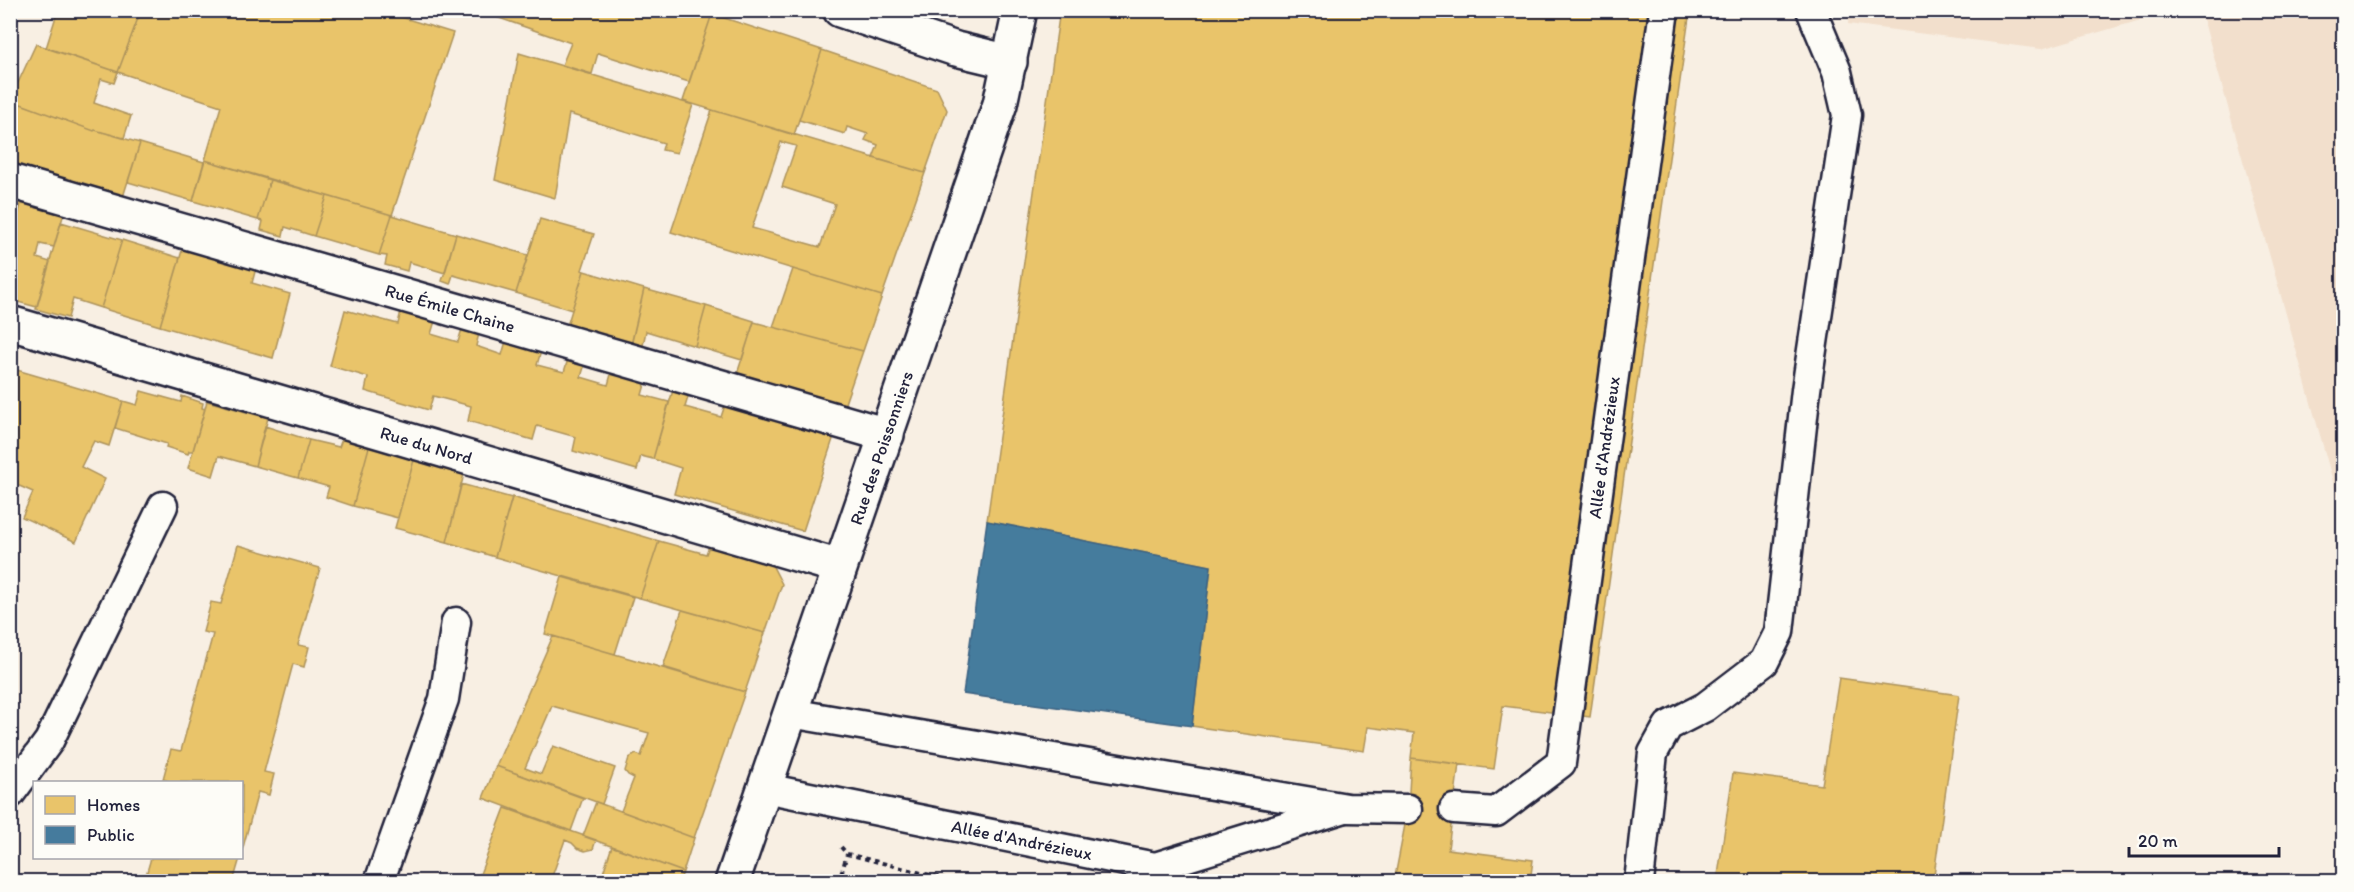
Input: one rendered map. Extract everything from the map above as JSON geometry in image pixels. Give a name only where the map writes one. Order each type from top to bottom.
[{"type":"street","points":[[840,10],[956,49],[1010,62]]},
{"type":"street","name":"Rue des Poissonniers","points":[[732,882],[1000,104],[1020,10]]},
{"type":"street","name":"Rue Émile Chaine","points":[[10,181],[887,435]]},
{"type":"street","name":"Rue du Nord","points":[[10,323],[840,567]]},
{"type":"lane","name":"Allée d'Andrézieux","points":[[1454,809],[1496,812],[1561,763],[1664,10]]},
{"type":"lane","points":[[1639,882],[1653,753],[1668,726],[1705,707],[1764,663],[1779,632],[1806,390],[1847,114],[1837,72],[1811,10]]},
{"type":"lane","points":[[10,794],[49,741],[163,506]]},
{"type":"lane","points":[[379,882],[444,699],[456,622]]},
{"type":"lane","name":"Allée d'Andrézieux","points":[[790,713],[1347,808],[1408,809]]},
{"type":"lane","name":"Allée d'Andrézieux","points":[[765,788],[1155,867],[1347,808]]},
{"type":"path","points":[[839,882],[847,854],[957,882]]},
{"type":"shaded area","points":[[1850,10],[2172,11],[2041,49],[1848,24]]},
{"type":"shaded area","points":[[2201,11],[2343,11],[2343,517]]},
{"type":"building: Homes","points":[[58,10],[141,10],[118,72],[46,48]]},
{"type":"building: Homes","points":[[141,10],[378,10],[453,33],[392,215],[205,160],[221,106],[118,72]]},
{"type":"building: Homes","points":[[700,10],[712,14],[689,82],[598,53],[592,74],[562,65],[571,43],[479,11]]},
{"type":"building: Homes","points":[[1060,10],[1690,10],[1590,717],[1503,706],[1494,769],[1411,758],[1414,733],[1368,727],[1364,751],[1192,726],[1211,566],[987,521]]},
{"type":"building: Homes","points":[[712,14],[822,50],[794,135],[683,101]]},
{"type":"building: Homes","points":[[36,44],[118,72],[114,83],[101,79],[94,103],[131,116],[124,138],[94,131],[10,100]]},
{"type":"building: Homes","points":[[822,50],[937,89],[947,110],[925,173],[873,158],[878,145],[865,140],[868,134],[847,127],[845,134],[799,120]]},
{"type":"building: Homes","points":[[519,53],[693,105],[677,153],[662,150],[664,143],[569,114],[555,198],[495,180]]},
{"type":"building: Homes","points":[[10,100],[94,131],[140,143],[122,200],[10,168]]},
{"type":"building: Homes","points":[[712,110],[925,173],[882,296],[671,232]],"holes":[[[781,142],[796,146],[782,187],[835,204],[820,247],[752,228]]]},
{"type":"building: Homes","points":[[140,143],[204,162],[193,201],[128,182]]},
{"type":"building: Homes","points":[[205,160],[270,180],[258,220],[193,201]]},
{"type":"building: Homes","points":[[270,180],[327,196],[314,236],[285,227],[283,236],[261,230],[263,221],[258,220]]},
{"type":"building: Homes","points":[[327,196],[392,215],[379,255],[314,236]]},
{"type":"building: Homes","points":[[10,198],[22,201],[12,236],[10,236]]},
{"type":"building: Homes","points":[[22,201],[64,213],[54,247],[40,244],[37,258],[50,262],[37,307],[10,300],[10,241]]},
{"type":"building: Homes","points":[[392,215],[456,234],[445,273],[409,262],[407,271],[385,265],[387,256],[379,255]]},
{"type":"building: Homes","points":[[540,219],[594,234],[572,310],[516,293]]},
{"type":"building: Homes","points":[[61,222],[122,240],[101,308],[73,299],[68,318],[36,309]]},
{"type":"building: Homes","points":[[456,234],[528,255],[516,293],[453,275],[450,284],[442,281]]},
{"type":"building: Homes","points":[[122,240],[180,258],[160,326],[101,308]]},
{"type":"building: Homes","points":[[183,247],[256,268],[252,283],[290,294],[273,358],[160,326]]},
{"type":"building: Homes","points":[[793,269],[882,296],[863,351],[773,327]]},
{"type":"building: Homes","points":[[584,271],[644,289],[631,345],[567,326]]},
{"type":"building: Homes","points":[[644,289],[706,306],[695,346],[646,331],[642,350],[631,346]]},
{"type":"building: Homes","points":[[706,306],[754,321],[742,360],[695,346]]},
{"type":"building: Homes","points":[[345,310],[398,324],[401,311],[435,321],[431,334],[458,342],[462,329],[479,333],[476,346],[502,355],[506,341],[541,351],[537,365],[564,372],[568,359],[585,364],[581,377],[608,385],[612,371],[646,381],[642,395],[669,402],[653,459],[641,456],[637,470],[573,451],[576,437],[537,426],[533,440],[468,421],[471,406],[433,396],[429,410],[365,391],[368,377],[330,366]]},
{"type":"building: Homes","points":[[754,322],[863,351],[843,409],[736,377]]},
{"type":"building: Homes","points":[[10,368],[123,401],[109,446],[94,441],[81,467],[105,479],[76,542],[22,517],[33,492],[10,482]]},
{"type":"building: Homes","points":[[673,390],[689,394],[685,407],[721,417],[725,405],[834,436],[803,531],[674,494],[681,468],[653,459]]},
{"type":"building: Homes","points":[[141,391],[181,402],[182,396],[203,403],[202,408],[205,409],[193,451],[189,451],[188,454],[166,447],[167,444],[115,428],[123,401],[137,405]]},
{"type":"building: Homes","points":[[207,401],[268,418],[255,466],[219,456],[213,476],[188,468]]},
{"type":"building: Homes","points":[[265,426],[309,440],[298,478],[255,466]]},
{"type":"building: Homes","points":[[342,439],[369,447],[353,506],[326,497],[329,487],[298,478],[309,440],[339,447]]},
{"type":"building: Homes","points":[[369,447],[414,460],[398,518],[353,506]]},
{"type":"building: Homes","points":[[414,460],[464,474],[447,542],[395,528]]},
{"type":"building: Homes","points":[[461,484],[512,498],[495,557],[447,542]]},
{"type":"building: Homes","points":[[512,497],[659,541],[640,598],[495,557]]},
{"type":"building: Homes","points":[[659,541],[706,554],[709,546],[771,563],[782,584],[765,633],[640,598]]},
{"type":"building: Homes","points":[[238,545],[320,568],[298,645],[309,647],[304,667],[293,664],[264,772],[274,774],[269,795],[258,792],[243,847],[243,781],[169,781],[163,779],[171,749],[181,751],[213,634],[203,632],[211,602],[221,604]]},
{"type":"building: Homes","points":[[562,577],[633,597],[615,654],[545,634]]},
{"type":"building: Homes","points":[[682,610],[765,633],[745,692],[663,667]]},
{"type":"building: Homes","points":[[553,636],[745,692],[694,838],[621,811],[634,778],[625,771],[629,758],[636,754],[641,756],[649,733],[552,706],[525,768],[541,774],[553,746],[615,768],[602,804],[496,766]]},
{"type":"building: Homes","points":[[1839,678],[1959,695],[1933,882],[1717,882],[1733,773],[1822,785]]},
{"type":"building: Homes","points":[[1411,758],[1459,764],[1448,849],[1533,860],[1530,882],[1394,882],[1408,809]]},
{"type":"building: Homes","points":[[496,766],[583,798],[571,831],[483,798]]},
{"type":"building: Homes","points":[[596,802],[694,838],[683,872],[583,836]]},
{"type":"building: Homes","points":[[505,808],[596,840],[593,849],[585,851],[565,840],[550,882],[477,882]]},
{"type":"building: Homes","points":[[612,846],[683,872],[679,882],[600,882]]},
{"type":"building: Homes","points":[[151,859],[240,859],[233,882],[144,882]]},
{"type":"building: Public","points":[[987,521],[1211,566],[1192,726],[963,694]]}]
